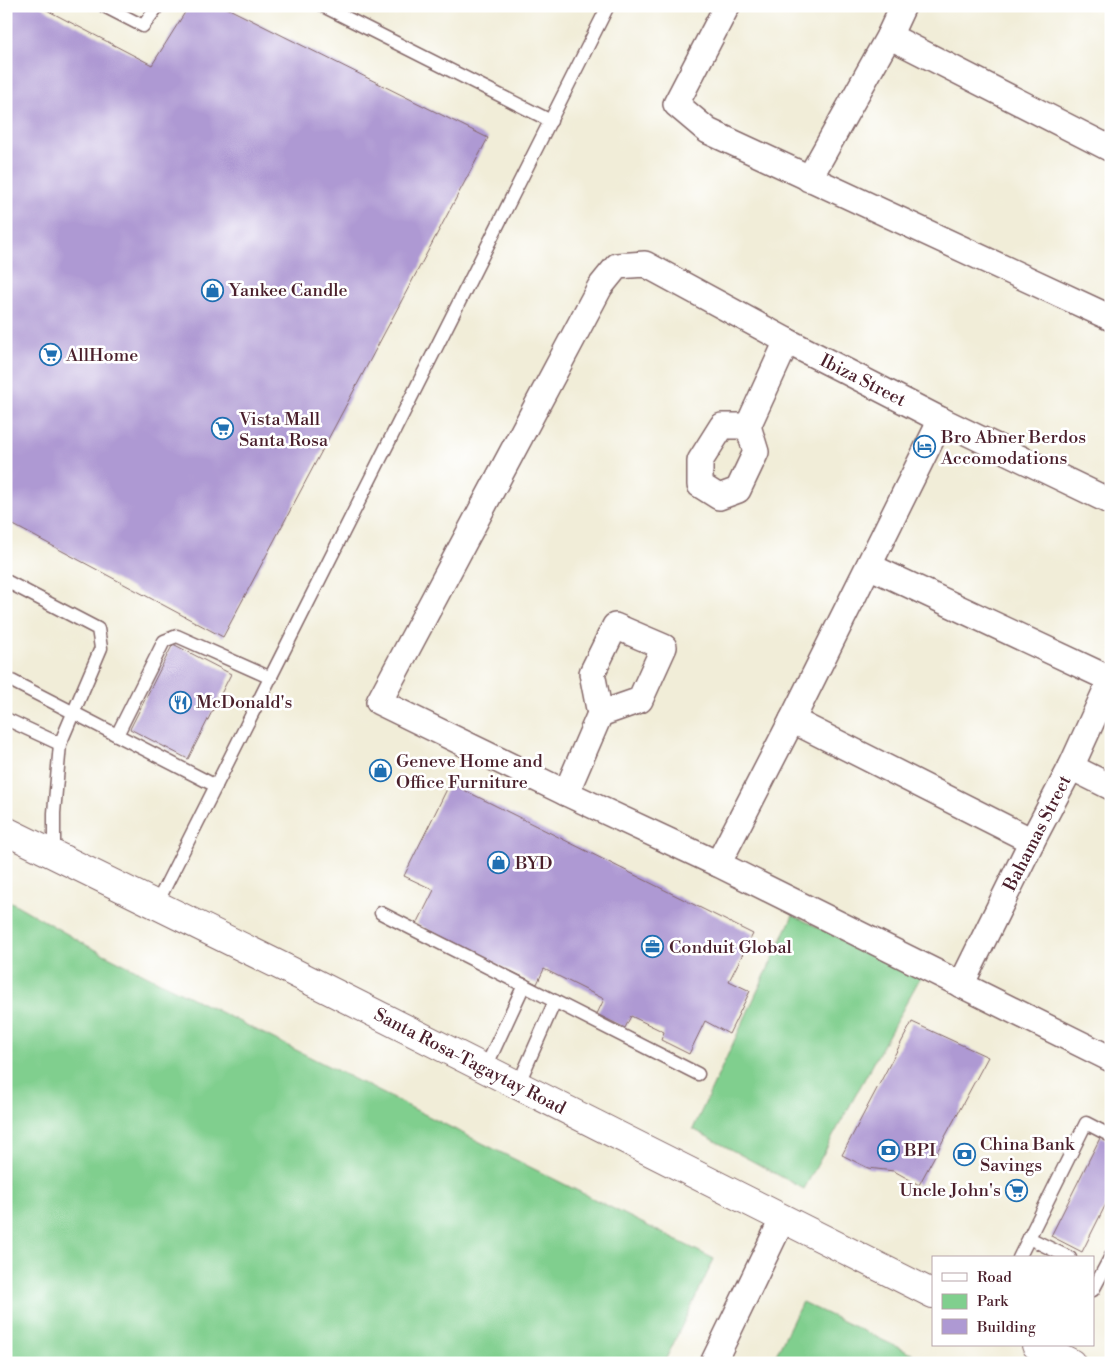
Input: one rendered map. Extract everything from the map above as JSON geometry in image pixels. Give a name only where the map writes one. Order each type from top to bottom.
[{"type":"main road","name":"Santa Rosa-Tagaytay Road","points":[[6,831],[486,1069],[932,1293]]},
{"type":"street","points":[[726,6],[676,104],[708,131],[1111,318]]},
{"type":"street","points":[[809,179],[889,36],[903,6]]},
{"type":"street","points":[[889,36],[1111,149]]},
{"type":"street","name":"Ibiza Street","points":[[566,793],[379,702],[600,287],[617,266],[645,264],[787,341],[941,420],[1111,502]]},
{"type":"street","points":[[748,426],[787,341]]},
{"type":"street","points":[[718,864],[941,420]]},
{"type":"street","points":[[869,566],[1111,679]]},
{"type":"street","name":"Bahamas Street","points":[[961,986],[1032,841],[1071,767],[1111,679]]},
{"type":"street","points":[[600,714],[566,793],[718,864],[1111,1059]]},
{"type":"street","points":[[792,720],[1032,841]]},
{"type":"street","points":[[1071,767],[1111,787]]},
{"type":"street","points":[[713,1363],[782,1218]]},
{"type":"lane","points":[[104,6],[143,26],[158,6]]},
{"type":"lane","points":[[323,6],[551,121]]},
{"type":"lane","points":[[156,905],[608,6]]},
{"type":"lane","points":[[6,581],[98,629],[101,648],[60,744],[54,813],[54,856]]},
{"type":"lane","points":[[117,734],[164,641],[177,636],[270,678]]},
{"type":"lane","points":[[6,678],[216,786]]},
{"type":"lane","points":[[6,718],[60,744]]},
{"type":"lane","points":[[381,913],[698,1074]]},
{"type":"lane","points":[[486,1069],[524,985]]},
{"type":"lane","points":[[518,1085],[556,1001]]},
{"type":"lane","points":[[1020,1256],[1086,1123],[1111,1136]]},
{"type":"lane","points":[[1029,1238],[1066,1256]]},
{"type":"lane","points":[[1094,1286],[1098,1271],[1111,1256]]},
{"type":"green space","points":[[6,899],[88,946],[714,1259],[664,1363],[6,1363]]},
{"type":"green space","points":[[793,915],[920,978],[804,1189],[693,1129]]},
{"type":"green space","points":[[802,1302],[931,1363],[772,1363]]},
{"type":"building","points":[[6,6],[39,6],[152,65],[189,6],[223,6],[488,138],[223,637],[6,521]]},
{"type":"building","name":"McDonald's","points":[[173,644],[231,674],[188,759],[130,729]]},
{"type":"building","points":[[450,783],[753,934],[729,981],[750,991],[729,1034],[705,1021],[689,1054],[661,1040],[664,1032],[631,1016],[625,1028],[597,1014],[604,999],[544,969],[537,984],[417,924],[434,890],[404,876]]},
{"type":"building","points":[[912,1022],[988,1057],[919,1185],[894,1171],[868,1168],[842,1155]]},
{"type":"building","points":[[1101,1136],[1111,1141],[1111,1194],[1082,1252],[1051,1236]]},
{"type":"place","name":"Yankee Candle","points":[[213,290]]},
{"type":"place","name":"AllHome","points":[[50,355]]},
{"type":"place","name":"Vista Mall Santa Rosa","points":[[223,429]]},
{"type":"place","name":"Bro Abner Berdos Accomodations","points":[[925,447]]},
{"type":"place","name":"McDonald's","points":[[180,702]]},
{"type":"place","name":"Geneve Home and Office Furniture","points":[[380,771]]},
{"type":"place","name":"BYD","points":[[499,863]]},
{"type":"place","name":"Conduit Global","points":[[653,947]]},
{"type":"place","name":"BPI","points":[[888,1150]]},
{"type":"place","name":"China Bank Savings","points":[[964,1154]]},
{"type":"place","name":"Uncle John's","points":[[1017,1190]]}]
